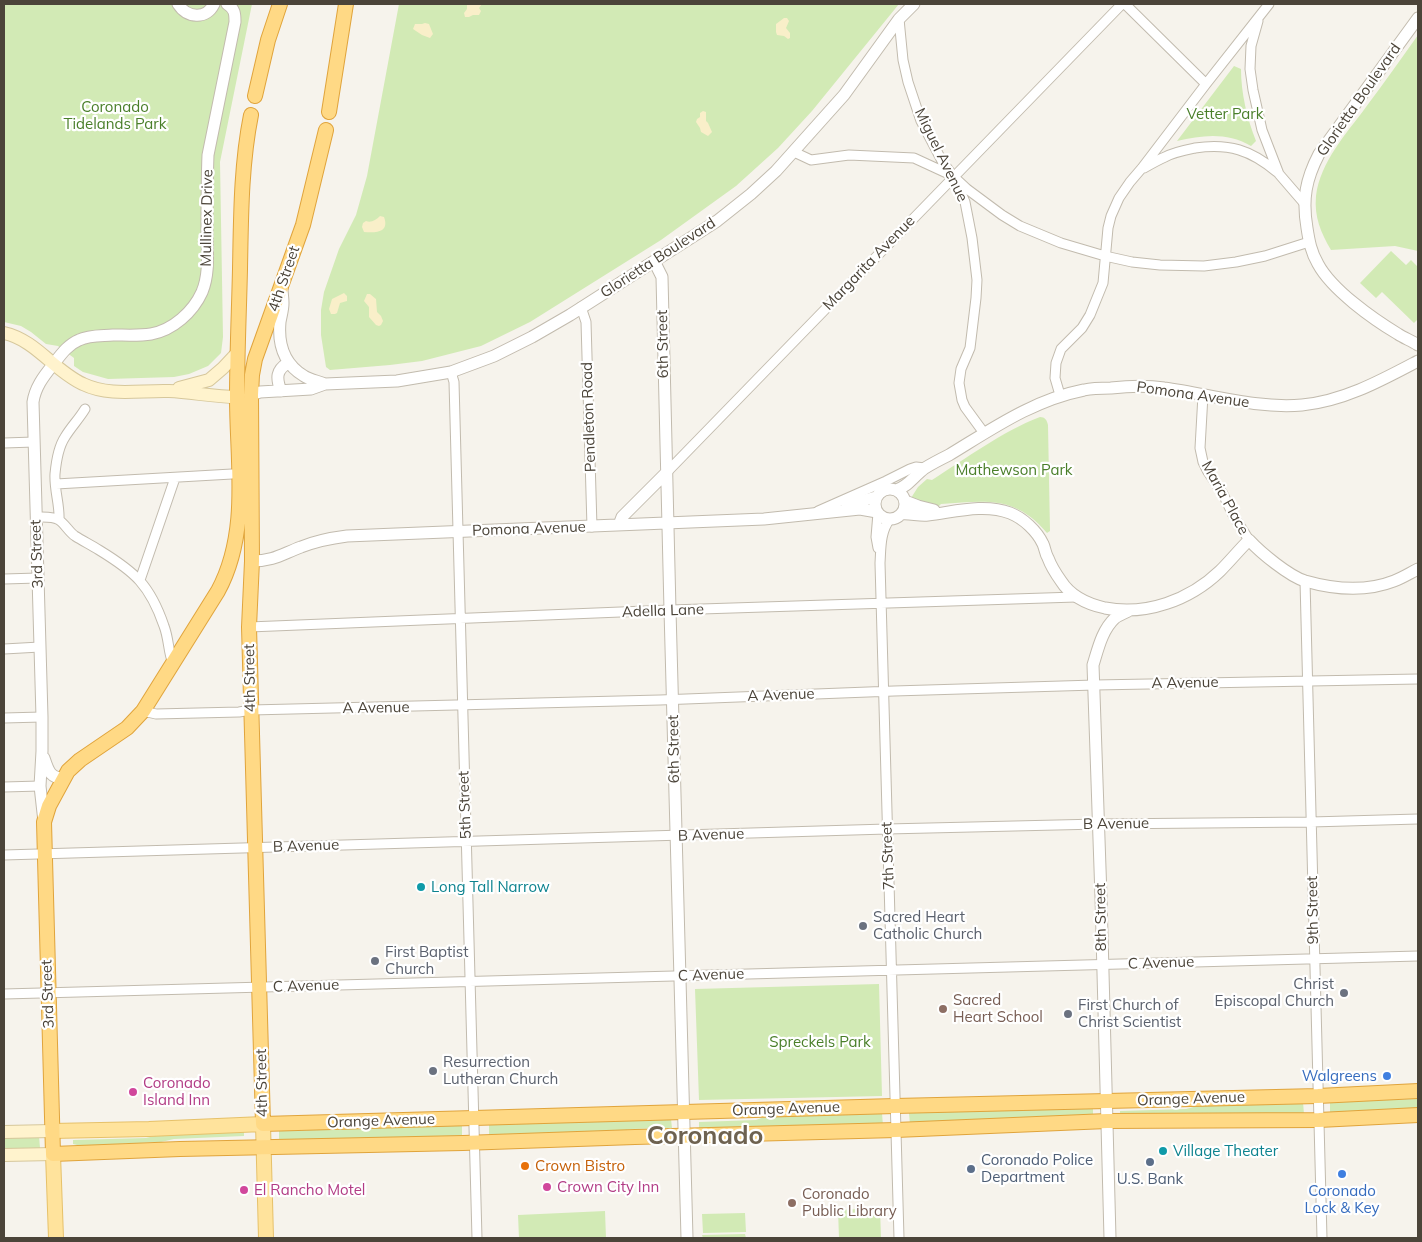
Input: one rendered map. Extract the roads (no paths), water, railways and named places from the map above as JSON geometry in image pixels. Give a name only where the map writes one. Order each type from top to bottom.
[{"type":"highway","points":[[255,96],[268,40],[280,4]]},
{"type":"highway","points":[[329,112],[346,4]]},
{"type":"highway","name":"4th Street","points":[[251,115],[242,198],[238,352],[244,396],[252,561],[249,627],[263,1124]]},
{"type":"highway","name":"4th Street","points":[[244,396],[252,375],[255,359],[303,225],[326,130]]},
{"type":"highway","points":[[44,822],[49,806],[68,772],[80,760],[120,734],[143,711],[225,578],[234,550],[239,507],[244,396]]},
{"type":"highway","name":"3rd Street","points":[[44,822],[53,1154]]},
{"type":"highway","name":"Orange Avenue","points":[[263,1124],[1318,1096],[1418,1091]]},
{"type":"highway","name":"Orange Avenue","points":[[53,1154],[180,1148],[263,1148],[896,1130],[1107,1121],[1318,1120],[1418,1115]]},
{"type":"main road","name":"Glorietta Boulevard","points":[[4,333],[20,338],[36,348],[71,378],[98,390],[112,392],[169,391],[244,396]]},
{"type":"main road","name":"Glorietta Boulevard","points":[[169,391],[209,380],[238,352]]},
{"type":"main road","name":"Orange Avenue","points":[[4,1132],[263,1124]]},
{"type":"main road","name":"4th Street","points":[[263,1124],[266,1238]]},
{"type":"main road","name":"Orange Avenue","points":[[4,1154],[53,1154]]},
{"type":"main road","name":"3rd Street","points":[[53,1154],[56,1238]]},
{"type":"street","points":[[178,4],[188,14],[195,16],[208,12],[214,4]]},
{"type":"street","name":"Mullinex Drive","points":[[54,364],[71,344],[88,337],[152,334],[171,326],[189,311],[202,292],[207,261],[208,155],[235,22],[235,14],[232,7],[227,4]]},
{"type":"street","name":"Glorietta Boulevard","points":[[244,396],[260,392],[311,389],[325,384],[397,382],[451,372],[494,356],[519,344],[717,221],[752,194],[776,172],[844,95],[899,19],[914,4]]},
{"type":"street","name":"Margarita Avenue","points":[[619,525],[622,516],[1122,4]]},
{"type":"street","points":[[1125,4],[1206,84]]},
{"type":"street","points":[[1060,395],[1055,378],[1056,363],[1061,349],[1082,328],[1090,315],[1103,283],[1108,228],[1119,198],[1269,4]]},
{"type":"street","points":[[1260,16],[1251,46],[1250,69],[1262,130],[1279,174]]},
{"type":"street","name":"Glorietta Boulevard","points":[[1418,18],[1319,154],[1306,185],[1304,203],[1309,242],[1319,266],[1334,285],[1378,320],[1399,335],[1418,345]]},
{"type":"street","name":"Miguel Avenue","points":[[899,19],[903,60],[921,121],[966,202],[972,238],[976,298],[970,348],[961,369],[959,383],[965,407],[984,433]]},
{"type":"street","points":[[1130,182],[1144,168],[1166,156],[1187,149],[1228,146],[1246,152],[1265,162],[1279,174],[1304,203]]},
{"type":"street","points":[[794,152],[811,160],[850,155],[914,158],[953,176],[967,189],[1020,226],[1061,243],[1132,262],[1204,266],[1265,256],[1309,242]]},
{"type":"street","name":"6th Street","points":[[654,261],[662,277],[687,1238]]},
{"type":"street","points":[[281,391],[277,378],[278,371],[288,363],[279,339],[283,303],[282,284]]},
{"type":"street","name":"Pendleton Road","points":[[581,307],[586,322],[592,527]]},
{"type":"street","name":"Pomona Avenue","points":[[809,515],[886,482],[910,469],[916,467],[925,468],[1024,410],[1060,395],[1087,390],[1140,386],[1266,405],[1302,405],[1348,395],[1418,361]]},
{"type":"street","name":"Glorietta Boulevard","points":[[288,363],[306,377],[325,384]]},
{"type":"street","name":"3rd Street","points":[[44,822],[40,786],[42,717],[33,402],[38,384],[54,364]]},
{"type":"street","name":"5th Street","points":[[451,372],[454,382],[477,1238]]},
{"type":"street","name":"Maria Place","points":[[1203,395],[1200,448],[1203,462],[1249,540]]},
{"type":"street","points":[[59,520],[60,510],[55,474],[58,456],[64,438],[85,408]]},
{"type":"street","points":[[4,442],[34,442]]},
{"type":"street","points":[[890,519],[901,514],[905,500],[918,483],[948,455]]},
{"type":"street","points":[[809,515],[876,497],[883,490],[896,490],[903,487],[925,468]]},
{"type":"street","points":[[56,484],[232,474]]},
{"type":"street","points":[[140,580],[176,478]]},
{"type":"street","points":[[896,490],[905,500],[918,506],[946,512]]},
{"type":"street","points":[[876,497],[875,502],[878,512]]},
{"type":"street","points":[[901,514],[925,515],[988,508],[1010,513],[1023,520],[1036,533],[1062,583],[1076,597],[1093,606],[1116,610],[1164,605],[1182,597],[1202,586],[1220,571],[1249,540],[1281,567],[1305,581],[1340,588],[1367,587],[1393,582],[1418,569]]},
{"type":"street","name":"Pomona Avenue","points":[[252,561],[274,559],[301,546],[328,538],[347,536],[764,519],[860,509],[878,512],[885,518],[890,519]]},
{"type":"street","name":"7th Street","points":[[878,512],[876,537],[880,563]]},
{"type":"street","points":[[36,517],[48,517],[59,520],[75,536],[123,564],[140,580],[152,596],[160,616],[173,664]]},
{"type":"street","name":"7th Street","points":[[890,519],[884,527],[880,563],[899,1238]]},
{"type":"street","points":[[4,579],[38,578]]},
{"type":"street","name":"9th Street","points":[[1305,581],[1322,1238]]},
{"type":"street","name":"Adella Lane","points":[[249,627],[670,610],[1076,597]]},
{"type":"street","name":"8th Street","points":[[1110,1238],[1102,964],[1102,897],[1093,666],[1099,643],[1106,630],[1114,619],[1130,610]]},
{"type":"street","points":[[4,649],[40,648]]},
{"type":"street","name":"A Avenue","points":[[143,711],[157,714],[239,712],[251,710],[1095,685],[1418,679]]},
{"type":"street","points":[[4,718],[42,717]]},
{"type":"street","name":"3rd Street","points":[[42,751],[46,765],[52,775],[57,778],[65,778]]},
{"type":"street","points":[[4,787],[40,786]]},
{"type":"street","name":"B Avenue","points":[[4,855],[887,829],[1418,819]]},
{"type":"street","name":"C Avenue","points":[[4,994],[1418,956]]},
{"type":"place","name":"Long Tall Narrow","points":[[421,887]]},
{"type":"place","name":"Sacred Heart Catholic Church","points":[[863,926]]},
{"type":"place","name":"First Baptist Church","points":[[375,961]]},
{"type":"place","name":"Christ Episcopal Church","points":[[1344,993]]},
{"type":"place","name":"Sacred Heart School","points":[[943,1009]]},
{"type":"place","name":"First Church of Christ Scientist","points":[[1068,1014]]},
{"type":"place","name":"Resurrection Lutheran Church","points":[[433,1071]]},
{"type":"place","name":"Walgreens","points":[[1387,1076]]},
{"type":"place","name":"Coronado Island Inn","points":[[133,1092]]},
{"type":"place","name":"Village Theater","points":[[1163,1151]]},
{"type":"place","name":"U.S. Bank","points":[[1150,1162]]},
{"type":"place","name":"Crown Bistro","points":[[525,1166]]},
{"type":"place","name":"Coronado Police Department","points":[[971,1169]]},
{"type":"place","name":"Coronado Lock & Key","points":[[1342,1174]]},
{"type":"place","name":"Crown City Inn","points":[[547,1187]]},
{"type":"place","name":"El Rancho Motel","points":[[244,1190]]},
{"type":"place","name":"Coronado Public Library","points":[[792,1203]]},
{"type":"district","name":"Coronado","points":[[705,1136]]},
{"type":"park label","name":"Vetter Park","points":[[1225,114]]},
{"type":"park label","name":"Coronado Tidelands Park","points":[[115,116]]},
{"type":"park label","name":"Mathewson Park","points":[[1014,470]]},
{"type":"park label","name":"Spreckels Park","points":[[820,1042]]}]
